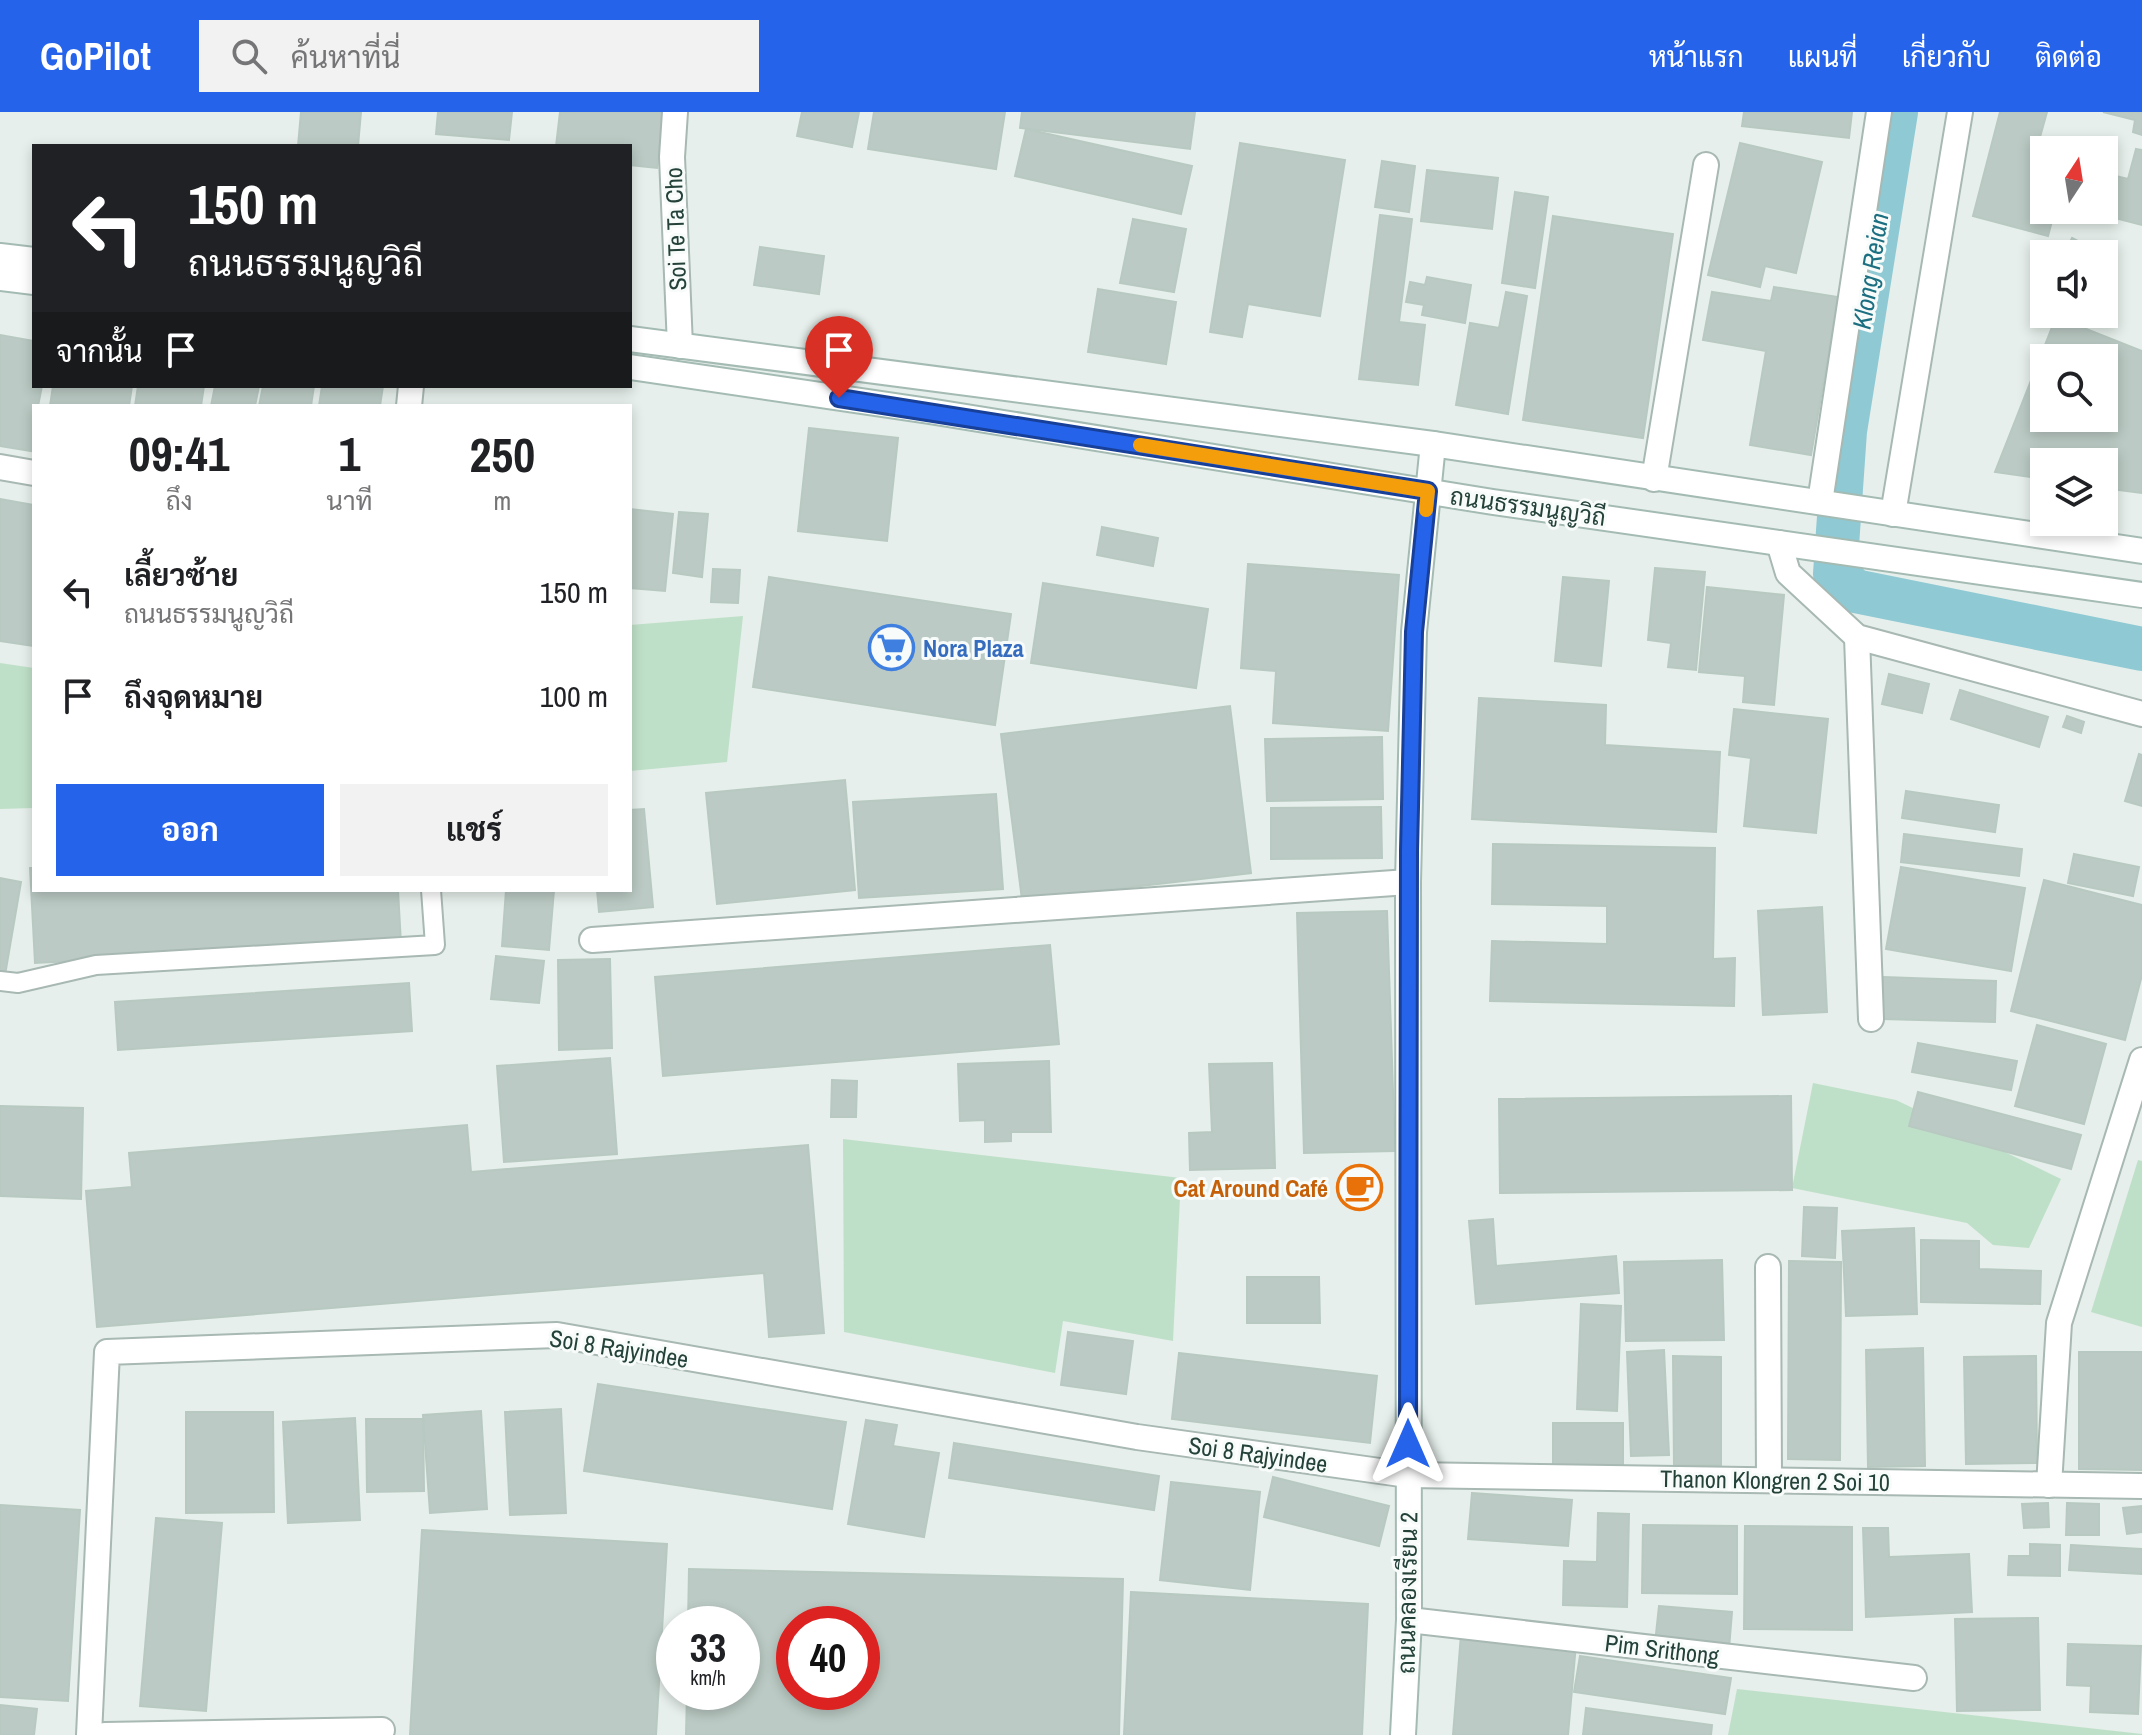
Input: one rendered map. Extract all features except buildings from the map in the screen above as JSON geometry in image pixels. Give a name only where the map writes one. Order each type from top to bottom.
[{"type":"street","name":"Soi Te Ta Cho","points":[[675,112],[672,157],[680,346]]},
{"type":"street","points":[[1820,502],[1879,112]]},
{"type":"street","points":[[1891,513],[1960,112]]},
{"type":"street","points":[[1654,479],[1706,165]]},
{"type":"street","points":[[0,256],[32,260]]},
{"type":"street","points":[[0,278],[32,282]]},
{"type":"street","name":"ถนนธรรมนูญวิถี","points":[[632,339],[1433,444],[2142,551]]},
{"type":"street","name":"ถนนธรรมนูญวิถี","points":[[632,367],[1428,491],[2142,595]]},
{"type":"street","name":"ถนนคลองเรียน 2","points":[[1403,1735],[1409,1620],[1408,882],[1414,632],[1433,444]]},
{"type":"street","points":[[0,467],[32,473]]},
{"type":"street","points":[[1779,543],[1788,573],[1857,637],[2142,714]]},
{"type":"street","points":[[1857,637],[1871,1019]]},
{"type":"street","points":[[592,940],[1408,882]]},
{"type":"street","points":[[2049,1485],[2059,1323],[2142,1060]]},
{"type":"street","points":[[1768,1267],[1769,1479]]},
{"type":"street","name":"Soi 8 Rajyindee","points":[[89,1735],[107,1352],[557,1335],[1137,1437],[1408,1475]]},
{"type":"street","name":"Thanon Klongren 2 Soi 10","points":[[1408,1475],[2142,1486]]},
{"type":"street","name":"Pim Srithong","points":[[1409,1620],[1914,1678]]},
{"type":"street","points":[[105,1735],[382,1730]]},
{"type":"lane","points":[[0,981],[18,983],[96,965],[435,945],[431,892]]},
{"type":"green space","points":[[743,616],[727,762],[632,771],[632,625]]},
{"type":"green space","points":[[0,663],[32,668],[32,808],[0,809]]},
{"type":"green space","points":[[1813,1083],[1896,1100],[2061,1179],[2029,1248],[1993,1245],[1967,1223],[1792,1188]]},
{"type":"green space","points":[[843,1139],[1181,1178],[1173,1341],[1063,1321],[1055,1373],[844,1332]]},
{"type":"green space","points":[[2138,1160],[2142,1161],[2142,1327],[2091,1312]]},
{"type":"green space","points":[[1737,1689],[2142,1734],[2142,1735],[1728,1735]]},
{"type":"waterway","name":"Klong Reian","points":[[1896,112],[1845,431],[1835,574],[1855,591],[2142,649]]},
{"type":"slow traffic","points":[[1140,445],[1428,491],[1426,510]]},
{"type":"place","name":"Nora Plaza","points":[[892,648]]},
{"type":"place","name":"Cat Around Café","points":[[1359,1188]]},
{"type":"route","points":[[839,398],[1428,491],[1414,632],[1408,882],[1408,1444]]}]
